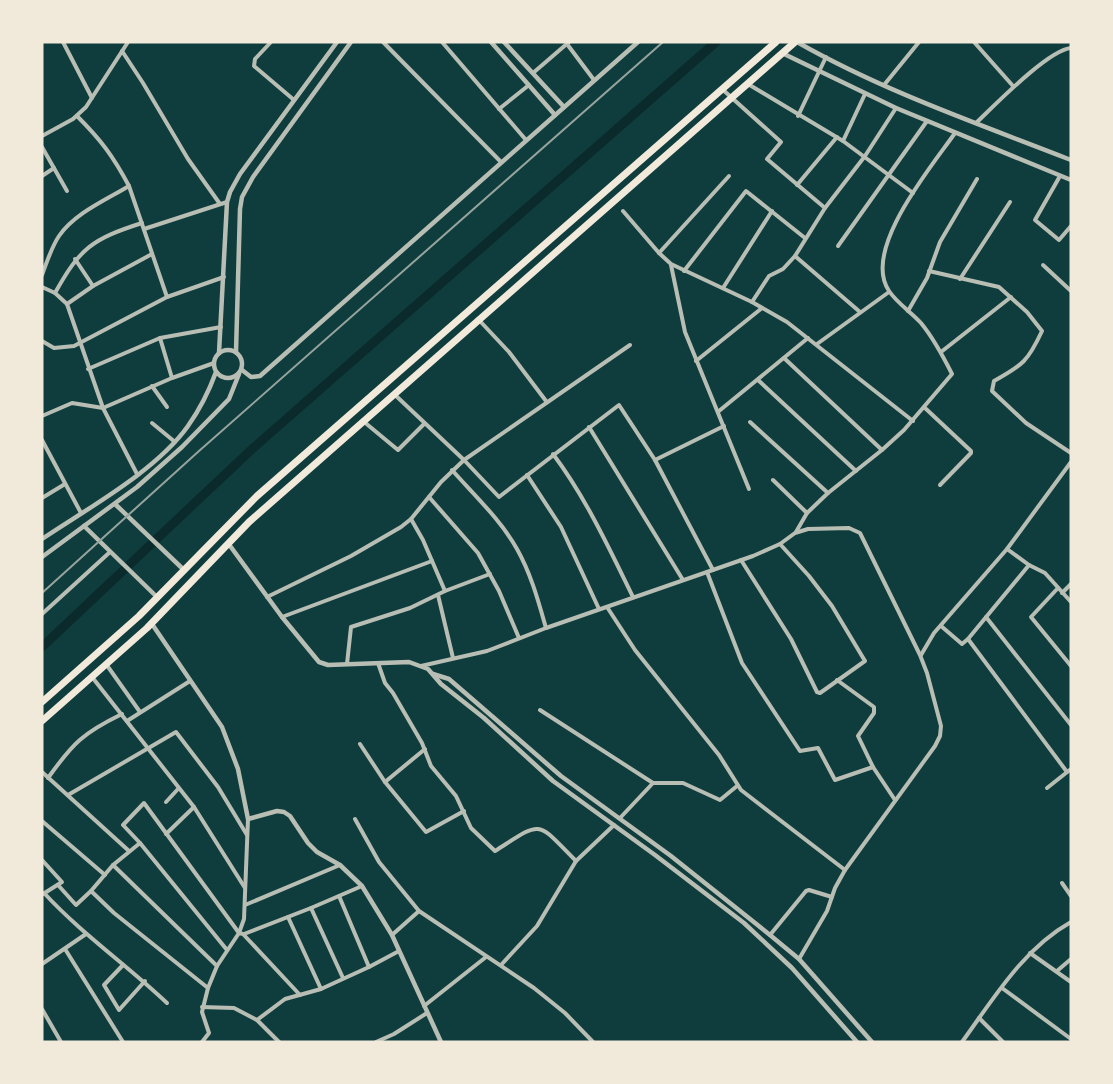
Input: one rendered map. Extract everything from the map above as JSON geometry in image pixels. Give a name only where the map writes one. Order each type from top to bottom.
[{"type":"highway","points":[[42,702],[158,598],[257,496],[776,42]]},
{"type":"highway","points":[[42,721],[152,624],[249,522],[796,42]]},
{"type":"highway","points":[[720,91],[730,100]]},
{"type":"highway","points":[[697,111],[707,120]]},
{"type":"street","points":[[63,42],[92,99]]},
{"type":"street","points":[[42,136],[77,116],[92,99],[128,42]]},
{"type":"street","points":[[271,42],[253,63],[294,100]]},
{"type":"street","points":[[236,352],[242,197],[253,177],[351,42]]},
{"type":"street","points":[[383,42],[501,162]]},
{"type":"street","points":[[442,42],[526,140]]},
{"type":"street","points":[[491,42],[555,115]]},
{"type":"street","points":[[504,42],[564,107]]},
{"type":"street","points":[[240,372],[252,377],[260,376],[638,42]]},
{"type":"street","points":[[796,42],[884,85],[1071,160]]},
{"type":"street","points":[[884,85],[919,42]]},
{"type":"street","points":[[974,42],[1013,87]]},
{"type":"street","points":[[42,539],[157,459],[175,442],[199,409],[216,372],[214,363],[219,353],[227,202],[230,192],[240,174],[335,43]]},
{"type":"street","points":[[533,73],[568,43],[594,80]]},
{"type":"street","points":[[976,123],[1013,87],[1056,53],[1071,48]]},
{"type":"street","points":[[122,51],[188,159],[220,204]]},
{"type":"street","points":[[782,53],[896,108],[1071,180]]},
{"type":"street","points":[[798,116],[826,56]]},
{"type":"street","points":[[748,84],[798,116],[837,137],[913,194]]},
{"type":"street","points":[[499,109],[530,85]]},
{"type":"street","points":[[843,141],[865,94]]},
{"type":"street","points":[[730,100],[780,140],[780,144],[767,159],[825,208]]},
{"type":"street","points":[[752,302],[769,276],[783,269],[795,256],[825,208],[865,156],[896,108]]},
{"type":"street","points":[[77,116],[112,154],[129,186],[167,297]]},
{"type":"street","points":[[838,246],[927,121]]},
{"type":"street","points":[[795,533],[807,513],[913,421],[952,374],[941,352],[920,322],[889,292],[882,277],[882,270],[886,246],[897,220],[955,133]]},
{"type":"street","points":[[797,186],[837,137]]},
{"type":"street","points":[[42,147],[68,191]]},
{"type":"street","points":[[42,176],[54,168]]},
{"type":"street","points":[[659,253],[729,176]]},
{"type":"street","points":[[1060,176],[1035,220],[1059,240],[1071,226]]},
{"type":"street","points":[[908,311],[922,288],[944,234],[977,179]]},
{"type":"street","points":[[42,275],[53,247],[68,226],[129,186]]},
{"type":"street","points":[[684,271],[746,190],[805,238]]},
{"type":"street","points":[[144,229],[227,202]]},
{"type":"street","points":[[960,279],[1010,202]]},
{"type":"street","points":[[623,211],[671,264],[752,302],[818,344],[913,421]]},
{"type":"street","points":[[723,288],[772,212]]},
{"type":"street","points":[[55,293],[75,258],[88,246],[142,223]]},
{"type":"street","points":[[1065,232],[1071,238]]},
{"type":"street","points":[[67,304],[93,286],[152,254]]},
{"type":"street","points":[[795,256],[860,312]]},
{"type":"street","points":[[75,258],[93,286]]},
{"type":"street","points":[[671,264],[685,332],[749,489]]},
{"type":"street","points":[[1043,265],[1071,291]]},
{"type":"street","points":[[929,271],[999,287],[1042,331],[1030,356],[994,381],[992,391],[1026,423],[1071,453]]},
{"type":"street","points":[[42,342],[62,349],[80,343],[167,297],[224,277]]},
{"type":"street","points":[[42,287],[55,293],[67,304],[103,408],[137,474]]},
{"type":"street","points":[[818,344],[889,292]]},
{"type":"street","points":[[941,352],[1011,297]]},
{"type":"street","points":[[696,361],[762,308]]},
{"type":"street","points":[[478,319],[509,352],[546,401]]},
{"type":"street","points":[[88,369],[160,338],[221,327]]},
{"type":"street","points":[[160,338],[172,378]]},
{"type":"street","points":[[718,411],[808,338]]},
{"type":"street","points":[[267,597],[351,556],[411,519],[452,470],[464,460],[546,401],[630,345]]},
{"type":"street","points":[[42,557],[115,504],[161,466],[230,399],[240,372],[241,358],[236,352],[225,350],[219,353]]},
{"type":"street","points":[[784,358],[882,450]]},
{"type":"street","points":[[42,416],[72,403],[103,408],[152,386],[214,363]]},
{"type":"street","points":[[216,372],[227,379],[232,379],[240,372]]},
{"type":"street","points":[[758,380],[856,471]]},
{"type":"street","points":[[152,386],[167,407]]},
{"type":"street","points":[[393,394],[464,460],[499,497],[619,405],[656,460],[713,570]]},
{"type":"street","points":[[925,408],[971,451],[940,485]]},
{"type":"street","points":[[363,421],[398,450],[424,424]]},
{"type":"street","points":[[152,423],[175,442]]},
{"type":"street","points":[[750,423],[828,493]]},
{"type":"street","points":[[656,460],[724,426]]},
{"type":"street","points":[[589,427],[683,580]]},
{"type":"street","points":[[42,440],[44,450],[81,513]]},
{"type":"street","points":[[553,454],[572,480],[633,597]]},
{"type":"street","points":[[920,655],[940,626],[1007,549],[1070,464]]},
{"type":"street","points":[[452,470],[502,527],[516,548],[530,576],[546,628]]},
{"type":"street","points":[[527,474],[561,527],[600,609]]},
{"type":"street","points":[[773,480],[807,513]]},
{"type":"street","points":[[42,498],[65,484]]},
{"type":"street","points":[[429,497],[478,553],[519,638]]},
{"type":"street","points":[[115,504],[184,570]]},
{"type":"street","points":[[411,519],[445,591]]},
{"type":"street","points":[[84,526],[158,598]]},
{"type":"street","points":[[421,666],[487,651],[607,606],[741,560],[780,544],[795,533],[808,528],[835,526],[849,528],[860,533],[920,655],[941,726],[940,736],[845,870],[827,911],[792,968]]},
{"type":"street","points":[[228,543],[282,617],[319,662],[328,665],[409,662],[449,679],[561,776],[620,818],[799,959],[872,1042]]},
{"type":"street","points":[[741,560],[791,639],[799,660],[817,692],[820,693],[865,661],[832,606],[780,544]]},
{"type":"street","points":[[1007,549],[1029,566],[1045,573],[1071,602]]},
{"type":"street","points":[[42,614],[111,552]]},
{"type":"street","points":[[282,617],[432,561]]},
{"type":"street","points":[[940,626],[962,644],[1029,566]]},
{"type":"street","points":[[707,572],[742,663],[800,751],[818,748],[835,780],[873,767]]},
{"type":"street","points":[[347,664],[351,627],[404,611],[445,591],[490,574]]},
{"type":"street","points":[[1062,593],[1071,584]]},
{"type":"street","points":[[1058,588],[1031,617],[1071,666]]},
{"type":"street","points":[[438,595],[453,658]]},
{"type":"street","points":[[607,606],[635,650],[719,755],[737,786],[760,807],[845,870]]},
{"type":"street","points":[[986,617],[1071,725]]},
{"type":"street","points":[[152,624],[215,714],[228,740],[242,786],[248,819],[244,919],[241,934]]},
{"type":"street","points":[[968,639],[1069,771],[1047,788]]},
{"type":"street","points":[[378,663],[385,682],[409,719],[431,766],[456,796],[471,828],[495,851],[535,827],[547,831],[576,861]]},
{"type":"street","points":[[106,664],[140,712]]},
{"type":"street","points":[[433,674],[441,684],[484,718],[544,773],[744,923],[792,968],[857,1042]]},
{"type":"street","points":[[92,677],[194,807],[245,888]]},
{"type":"street","points":[[837,680],[876,710],[858,734],[873,767],[895,800]]},
{"type":"street","points":[[127,720],[190,681]]},
{"type":"street","points":[[540,710],[653,783],[684,783],[720,800],[737,786]]},
{"type":"street","points":[[48,778],[76,742],[98,726],[122,714]]},
{"type":"street","points":[[68,795],[178,732],[218,787],[247,835]]},
{"type":"street","points":[[360,744],[385,782],[426,832],[464,811]]},
{"type":"street","points":[[385,782],[425,749]]},
{"type":"street","points":[[42,772],[129,851]]},
{"type":"street","points":[[620,818],[653,783]]},
{"type":"street","points":[[166,802],[178,789]]},
{"type":"street","points":[[227,950],[123,825],[144,803],[241,934],[300,995]]},
{"type":"street","points":[[166,834],[194,807]]},
{"type":"street","points":[[248,819],[277,811],[284,812],[290,816],[308,843],[317,852],[340,865],[363,886],[392,935],[441,1042]]},
{"type":"street","points":[[355,819],[379,862],[419,910],[501,965],[565,1013],[593,1042]]},
{"type":"street","points":[[42,821],[105,874]]},
{"type":"street","points":[[501,965],[537,926],[576,861],[615,825]]},
{"type":"street","points":[[58,885],[75,904],[91,891],[113,865],[140,843]]},
{"type":"street","points":[[42,860],[62,881],[43,894],[70,921],[144,981],[167,1003]]},
{"type":"street","points":[[113,865],[217,966]]},
{"type":"street","points":[[244,904],[340,865]]},
{"type":"street","points":[[1062,883],[1071,896]]},
{"type":"street","points":[[202,1042],[208,1033],[202,1017],[202,1007],[208,988],[217,966],[241,934],[311,909],[363,886]]},
{"type":"street","points":[[91,891],[114,913],[208,988]]},
{"type":"street","points":[[770,935],[806,891],[832,897]]},
{"type":"street","points":[[339,896],[369,967]]},
{"type":"street","points":[[311,909],[344,978]]},
{"type":"street","points":[[392,935],[419,910]]},
{"type":"street","points":[[288,917],[321,989]]},
{"type":"street","points":[[962,1042],[1029,953],[1071,922]]},
{"type":"street","points":[[42,964],[86,934]]},
{"type":"street","points":[[65,949],[123,1042]]},
{"type":"street","points":[[257,1020],[285,999],[321,989],[399,951]]},
{"type":"street","points":[[1029,953],[1071,982]]},
{"type":"street","points":[[424,1006],[486,957]]},
{"type":"street","points":[[1057,971],[1071,958]]},
{"type":"street","points":[[123,965],[105,983],[104,987],[119,1010],[144,981]]},
{"type":"street","points":[[1002,988],[1071,1039]]},
{"type":"street","points":[[202,1007],[234,1008],[257,1020],[279,1042]]},
{"type":"street","points":[[42,1009],[61,1042]]},
{"type":"street","points":[[376,1042],[394,1034],[427,1013]]},
{"type":"street","points":[[979,1018],[1003,1042]]},
{"type":"street","points":[[847,1042],[852,1036]]},
{"type":"waterway","points":[[42,647],[251,450],[716,42]]},
{"type":"railway","points":[[42,593],[199,451],[663,42]]}]
